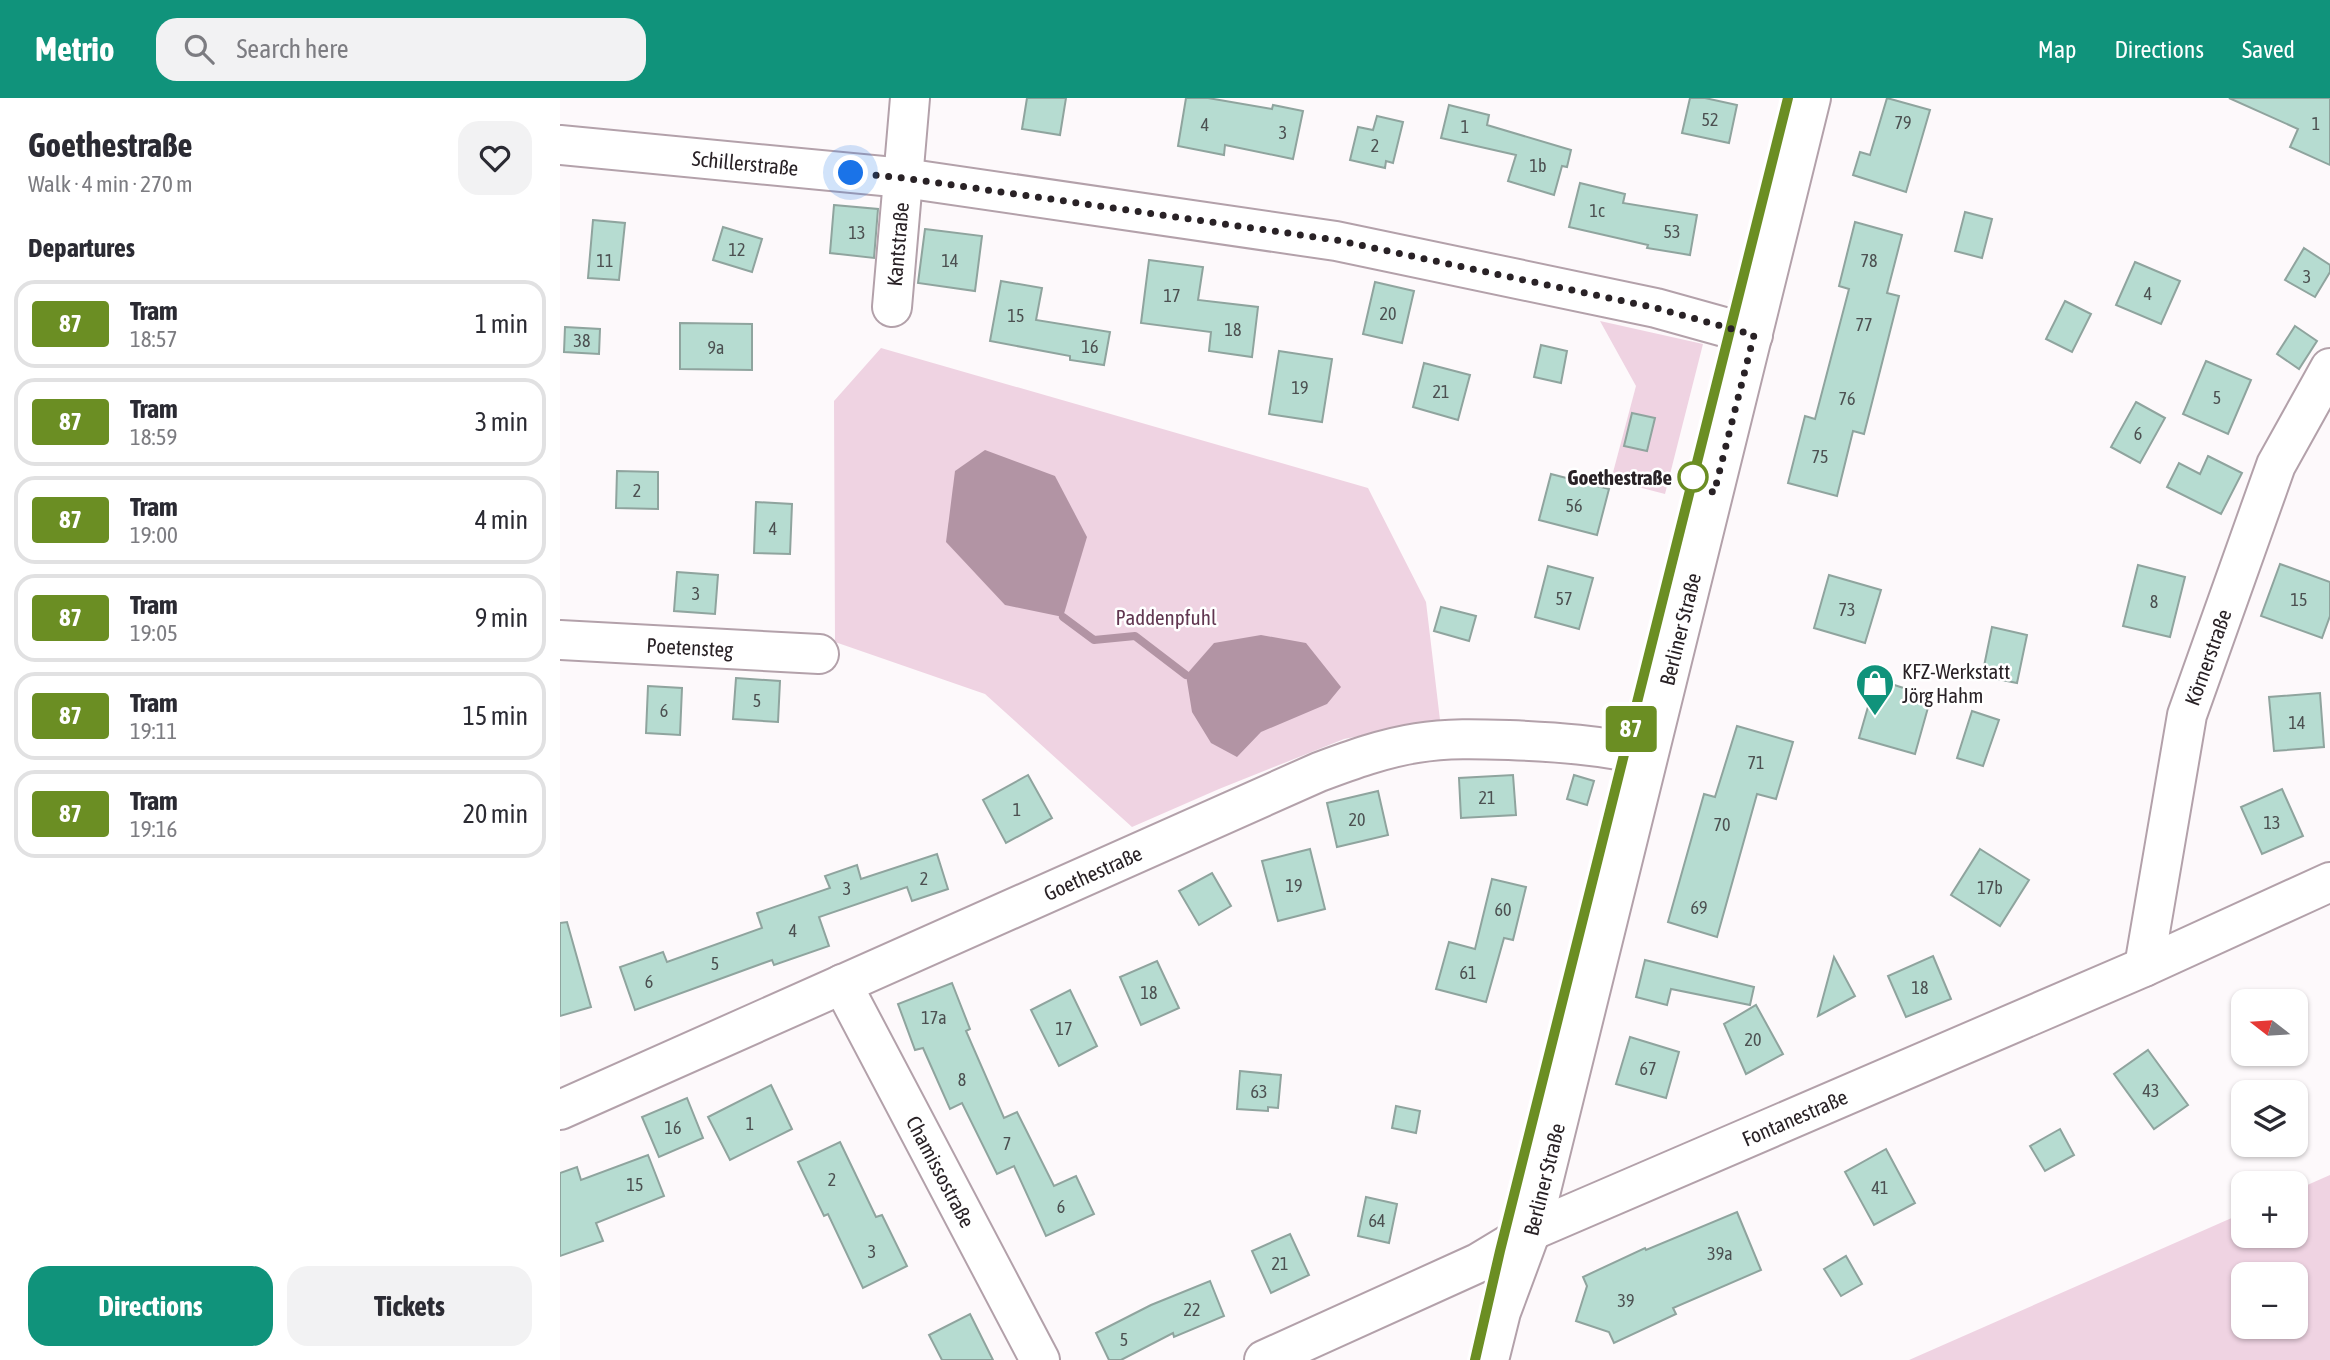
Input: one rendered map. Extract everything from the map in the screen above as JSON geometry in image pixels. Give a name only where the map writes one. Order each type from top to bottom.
[{"type":"street","name":"Kantstraße","points":[[892,307],[910,98]]},
{"type":"street","name":"Berliner Straße","points":[[1489,1360],[1501,1312],[1531,1231],[1811,98]]},
{"type":"street","name":"Schillerstraße","points":[[560,145],[904,178],[1336,240],[1656,308],[1754,335]]},
{"type":"street","name":"Körnerstraße","points":[[2144,967],[2187,715],[2276,465],[2330,368]]},
{"type":"street","name":"Poetensteg","points":[[560,640],[819,654]]},
{"type":"street","name":"Goethestraße","points":[[560,1110],[1320,772],[1390,749],[1441,740],[1487,740],[1582,744],[1647,756]]},
{"type":"street","name":"Fontanestraße","points":[[1264,1360],[1478,1263],[1531,1231],[2144,967],[2330,882]]},
{"type":"street","name":"Chamissostraße","points":[[842,984],[1040,1360]]},
{"type":"green space","points":[[1600,321],[1703,344],[1665,494],[1611,480],[1636,386]]},
{"type":"green space","name":"Paddenpfuhl","points":[[881,348],[1368,488],[1426,602],[1440,720],[1344,739],[1132,827],[985,694],[835,642],[834,401]]},
{"type":"green space","points":[[2330,1175],[2330,1360],[1909,1360],[2231,1218],[2231,1248],[2308,1248],[2308,1185]]},
{"type":"shaded area","points":[[985,450],[1055,476],[1087,537],[1063,617],[1005,605],[946,542],[955,471]]},
{"type":"shaded area","points":[[1261,635],[1306,643],[1341,687],[1327,704],[1261,732],[1237,757],[1211,743],[1192,712],[1186,675],[1214,643]]},
{"type":"building","points":[[1027,98],[1066,98],[1060,135],[1022,129]]},
{"type":"building","points":[[1186,98],[1208,98],[1272,109],[1273,105],[1303,111],[1293,159],[1225,145],[1224,155],[1178,146]]},
{"type":"building","points":[[1690,98],[1705,98],[1737,105],[1729,143],[1682,133]]},
{"type":"building","points":[[1887,98],[1930,110],[1906,192],[1853,175],[1860,152],[1870,155]]},
{"type":"building","points":[[2229,98],[2330,98],[2330,165],[2290,147],[2298,129]]},
{"type":"building","points":[[1449,105],[1489,115],[1487,125],[1571,150],[1567,167],[1562,166],[1554,195],[1508,181],[1516,155],[1441,138]]},
{"type":"building","points":[[1377,116],[1403,122],[1393,163],[1386,161],[1385,168],[1350,160],[1358,127],[1373,130]]},
{"type":"building","points":[[1580,183],[1625,194],[1623,203],[1697,215],[1690,255],[1647,248],[1648,245],[1569,227]]},
{"type":"building","points":[[834,205],[878,209],[874,258],[830,253]]},
{"type":"building","points":[[1965,212],[1992,219],[1982,258],[1955,251]]},
{"type":"building","points":[[593,220],[625,223],[619,280],[588,278]]},
{"type":"building","points":[[1855,222],[1902,235],[1887,293],[1899,296],[1864,434],[1853,431],[1837,496],[1788,483],[1805,416],[1815,419],[1849,289],[1839,286]]},
{"type":"building","points":[[723,227],[762,239],[752,272],[713,260]]},
{"type":"building","points":[[925,229],[982,236],[975,291],[918,283]]},
{"type":"building","points":[[2304,248],[2330,265],[2330,272],[2315,297],[2285,280]]},
{"type":"building","points":[[1149,260],[1203,267],[1198,300],[1258,307],[1252,357],[1209,351],[1211,332],[1141,323]]},
{"type":"building","points":[[2135,262],[2180,281],[2161,324],[2116,305]]},
{"type":"building","points":[[1001,281],[1042,288],[1036,320],[1110,332],[1104,365],[1070,360],[1070,356],[990,341]]},
{"type":"building","points":[[1375,282],[1414,291],[1402,343],[1363,334]]},
{"type":"building","points":[[2065,301],[2091,314],[2072,352],[2046,339]]},
{"type":"building","points":[[680,323],[752,324],[752,370],[680,369]]},
{"type":"building","points":[[2295,326],[2317,341],[2299,369],[2277,354]]},
{"type":"building","points":[[565,327],[600,329],[599,354],[564,352]]},
{"type":"building","points":[[1541,345],[1567,351],[1561,383],[1534,377]]},
{"type":"building","points":[[1279,351],[1332,359],[1322,422],[1269,414]]},
{"type":"building","points":[[2206,361],[2251,380],[2228,434],[2183,414]]},
{"type":"building","points":[[1424,363],[1470,375],[1458,420],[1413,407]]},
{"type":"building","points":[[2136,402],[2165,418],[2140,463],[2111,447]]},
{"type":"building","points":[[1632,413],[1655,418],[1647,451],[1624,446]]},
{"type":"building","points":[[2208,456],[2242,473],[2221,514],[2167,487],[2179,463],[2200,474]]},
{"type":"building","points":[[617,471],[658,472],[658,509],[616,508]]},
{"type":"building","points":[[1551,474],[1609,489],[1597,535],[1539,520]]},
{"type":"building","points":[[756,502],[792,504],[790,554],[754,553]]},
{"type":"building","points":[[2280,564],[2330,582],[2330,616],[2322,638],[2261,616]]},
{"type":"building","points":[[2138,565],[2185,577],[2170,637],[2123,626]]},
{"type":"building","points":[[1548,566],[1593,578],[1579,629],[1535,617]]},
{"type":"building","points":[[677,572],[718,575],[715,614],[674,611]]},
{"type":"building","points":[[1829,575],[1881,590],[1865,643],[1814,628]]},
{"type":"building","points":[[1441,607],[1476,616],[1469,641],[1434,631]]},
{"type":"building","points":[[1992,627],[2027,635],[2017,683],[1982,676]]},
{"type":"building","points":[[736,678],[780,681],[778,722],[733,719]]},
{"type":"building","points":[[1876,679],[1931,697],[1915,754],[1859,738]]},
{"type":"building","points":[[648,686],[682,688],[680,735],[646,733]]},
{"type":"building","points":[[2320,693],[2324,747],[2274,751],[2269,697]]},
{"type":"building","points":[[1972,711],[1999,720],[1983,766],[1957,758]]},
{"type":"building","points":[[1737,726],[1793,742],[1776,799],[1757,794],[1717,937],[1668,922],[1704,794],[1715,797]]},
{"type":"building","points":[[1028,775],[1052,818],[1006,843],[983,800]]},
{"type":"building","points":[[1513,775],[1516,815],[1461,818],[1459,778]]},
{"type":"building","points":[[1574,775],[1594,781],[1587,805],[1567,799]]},
{"type":"building","points":[[2282,789],[2303,836],[2262,854],[2241,807]]},
{"type":"building","points":[[1378,791],[1388,835],[1337,847],[1327,803]]},
{"type":"building","points":[[1310,849],[1325,909],[1278,921],[1262,861]]},
{"type":"building","points":[[1980,849],[2029,880],[2000,926],[1951,895]]},
{"type":"building","points":[[937,854],[948,889],[912,901],[907,887],[819,917],[829,946],[774,965],[772,960],[635,1010],[620,967],[663,952],[667,962],[762,928],[757,913],[830,888],[825,876],[857,865],[861,879]]},
{"type":"building","points":[[1212,873],[1231,906],[1199,925],[1179,891]]},
{"type":"building","points":[[1492,879],[1526,887],[1513,940],[1504,938],[1486,1002],[1436,989],[1449,942],[1475,949]]},
{"type":"building","points":[[567,922],[591,1007],[560,1016],[560,923]]},
{"type":"building","points":[[1933,956],[1951,999],[1906,1017],[1888,976]]},
{"type":"building","points":[[1834,957],[1855,996],[1818,1016]]},
{"type":"building","points":[[1645,960],[1754,987],[1750,1005],[1671,989],[1667,1005],[1636,997]]},
{"type":"building","points":[[1157,961],[1179,1008],[1141,1025],[1120,977]]},
{"type":"building","points":[[952,983],[970,1029],[966,1031],[1004,1118],[1017,1112],[1054,1186],[1076,1176],[1094,1214],[1046,1236],[1014,1166],[997,1174],[962,1103],[950,1109],[923,1048],[915,1050],[898,1004]]},
{"type":"building","points":[[1070,990],[1097,1046],[1059,1066],[1031,1010]]},
{"type":"building","points":[[1756,1005],[1783,1054],[1746,1074],[1724,1024]]},
{"type":"building","points":[[1630,1037],[1679,1052],[1666,1098],[1616,1084]]},
{"type":"building","points":[[2148,1050],[2188,1105],[2154,1129],[2114,1074]]},
{"type":"building","points":[[1240,1071],[1281,1075],[1278,1108],[1268,1107],[1268,1111],[1237,1109]]},
{"type":"building","points":[[771,1085],[792,1129],[730,1160],[708,1117]]},
{"type":"building","points":[[687,1098],[703,1138],[659,1157],[642,1117]]},
{"type":"building","points":[[1396,1106],[1420,1111],[1416,1133],[1392,1128]]},
{"type":"building","points":[[2060,1129],[2074,1155],[2045,1171],[2030,1146]]},
{"type":"building","points":[[840,1142],[876,1217],[882,1215],[907,1266],[863,1288],[828,1214],[824,1216],[798,1162]]},
{"type":"building","points":[[1886,1149],[1915,1203],[1874,1225],[1845,1172]]},
{"type":"building","points":[[648,1155],[664,1196],[596,1223],[603,1241],[560,1256],[560,1173],[577,1167],[581,1180]]},
{"type":"building","points":[[1366,1197],[1397,1204],[1389,1243],[1358,1236]]},
{"type":"building","points":[[1737,1212],[1761,1270],[1673,1308],[1676,1314],[1614,1343],[1609,1332],[1576,1321],[1587,1286],[1583,1277],[1645,1248],[1646,1250]]},
{"type":"building","points":[[1290,1234],[1309,1275],[1271,1293],[1252,1251]]},
{"type":"building","points":[[1846,1256],[1862,1284],[1841,1296],[1824,1269]]},
{"type":"building","points":[[1210,1281],[1224,1316],[1174,1337],[1173,1333],[1121,1360],[1109,1360],[1096,1333],[1151,1305]]},
{"type":"building","points":[[970,1314],[993,1360],[942,1360],[929,1335]]},
{"type":"waterway","points":[[1063,617],[1094,640],[1135,636],[1186,675]]},
{"type":"tram line","points":[[1475,1360],[1788,98]]},
{"type":"tram line","name":"87","points":[[1475,1360],[1788,98]]},
{"type":"place","name":"Goethestraße","points":[[1693,477]]},
{"type":"place","name":"KFZ-Werkstatt Jörg Hahm","points":[[1875,717]]},
{"type":"route","points":[[851,173],[904,178],[1336,240],[1656,308],[1754,335],[1714,493],[1693,477]]}]
